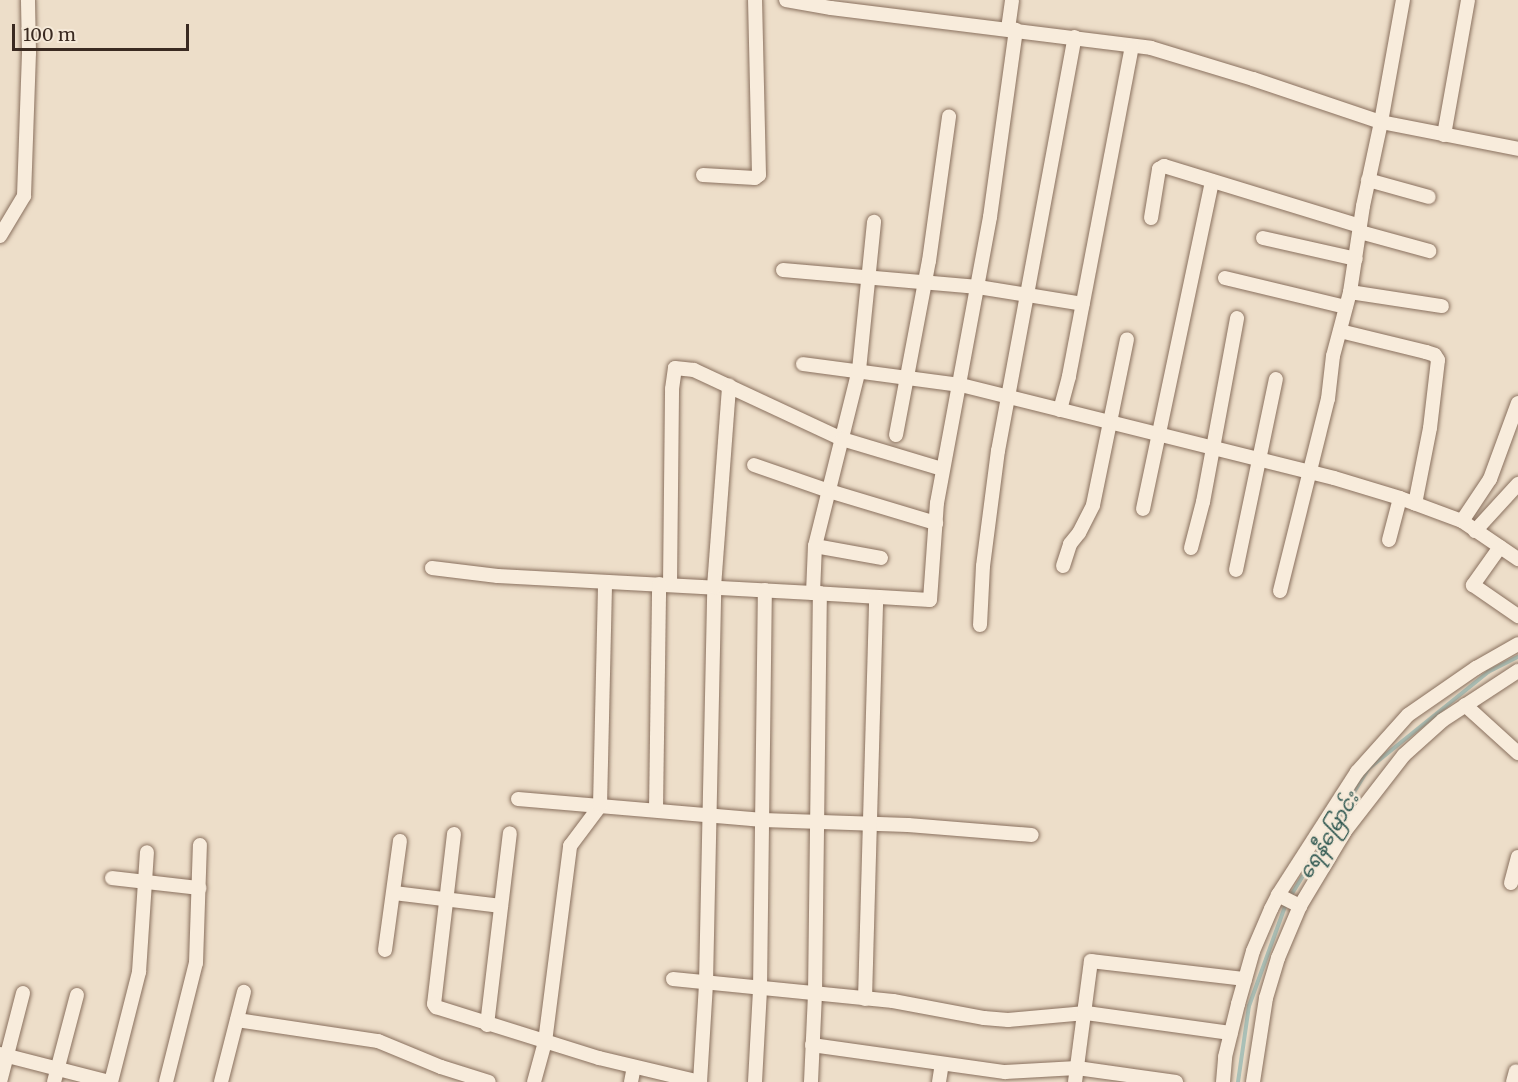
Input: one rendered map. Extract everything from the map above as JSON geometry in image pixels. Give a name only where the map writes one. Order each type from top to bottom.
[{"type":"street","points":[[0,236],[24,196],[29,53],[28,0]]},
{"type":"street","points":[[703,176],[755,178],[759,175],[755,0]]},
{"type":"street","points":[[786,0],[831,8],[1075,37],[1159,50],[1243,75],[1380,127],[1444,135],[1518,149]]},
{"type":"street","points":[[432,568],[498,576],[930,600],[942,469],[961,385],[978,287],[1012,29],[1012,0]]},
{"type":"street","points":[[1280,591],[1311,472],[1350,292],[1368,180],[1403,0]]},
{"type":"street","points":[[1444,135],[1468,0]]},
{"type":"street","points":[[980,625],[990,502],[1075,37]]},
{"type":"street","points":[[1060,410],[1083,304],[1132,46]]},
{"type":"street","points":[[896,435],[926,282],[949,116]]},
{"type":"street","points":[[1151,218],[1161,166],[1429,251]]},
{"type":"street","points":[[1368,180],[1429,197]]},
{"type":"street","points":[[1143,509],[1212,182]]},
{"type":"street","points":[[811,1082],[818,822],[815,546],[859,370],[874,222]]},
{"type":"street","points":[[1263,238],[1356,259]]},
{"type":"street","points":[[783,270],[978,287],[1083,304]]},
{"type":"street","points":[[1225,278],[1346,307]]},
{"type":"street","points":[[1350,292],[1442,306]]},
{"type":"street","points":[[1191,548],[1203,502],[1211,448],[1237,318]]},
{"type":"street","points":[[1340,331],[1426,352],[1435,355],[1438,360],[1430,428],[1415,504]]},
{"type":"street","points":[[1063,566],[1070,544],[1079,533],[1093,506],[1127,339]]},
{"type":"street","points":[[803,364],[961,385],[1311,472],[1400,498],[1454,518],[1518,559]]},
{"type":"street","points":[[656,810],[673,372],[678,368],[694,370],[843,435],[942,469]]},
{"type":"street","points":[[1236,570],[1261,460],[1276,379]]},
{"type":"street","points":[[454,834],[434,1004],[441,1011],[487,1025],[634,1067],[700,1082],[706,983],[714,587],[729,386]]},
{"type":"street","points":[[1454,518],[1490,479],[1518,403]]},
{"type":"street","points":[[754,465],[829,491],[936,523]]},
{"type":"street","points":[[1475,531],[1518,484]]},
{"type":"street","points":[[1389,540],[1400,498]]},
{"type":"street","points":[[815,546],[881,558]]},
{"type":"street","points":[[1500,547],[1473,585],[1518,616]]},
{"type":"street","points":[[534,1082],[545,1042],[570,846],[600,806],[605,582]]},
{"type":"street","points":[[755,1082],[760,990],[765,590]]},
{"type":"street","points":[[865,999],[876,597]]},
{"type":"street","points":[[1223,1082],[1225,1057],[1253,951],[1280,895],[1357,772],[1408,715],[1476,668],[1518,644]]},
{"type":"street","points":[[1253,1082],[1266,998],[1278,958],[1299,906],[1345,831],[1378,784],[1404,755],[1443,720],[1518,671]]},
{"type":"street","points":[[1465,705],[1518,753]]},
{"type":"street","points":[[1359,773],[1378,784]]},
{"type":"street","points":[[518,799],[763,820],[871,824],[1032,835]]},
{"type":"street","points":[[487,1025],[510,833]]},
{"type":"street","points":[[385,950],[400,841]]},
{"type":"street","points":[[166,1082],[196,963],[200,845]]},
{"type":"street","points":[[3,1055],[56,1075],[110,1082],[139,972],[147,852]]},
{"type":"street","points":[[1511,883],[1518,857]]},
{"type":"street","points":[[112,878],[199,888]]},
{"type":"street","points":[[394,893],[501,906]]},
{"type":"street","points":[[1280,895],[1299,906]]},
{"type":"street","points":[[1076,1075],[1091,960],[1245,979]]},
{"type":"street","points":[[673,979],[760,990],[865,999],[1008,1020],[1086,1012],[1231,1033]]},
{"type":"street","points":[[220,1082],[244,992]]},
{"type":"street","points":[[0,1082],[3,1055],[23,993]]},
{"type":"street","points":[[56,1075],[77,995]]},
{"type":"street","points":[[237,1020],[378,1041],[441,1067],[489,1082]]},
{"type":"street","points":[[812,1045],[1005,1072],[1176,1082]]},
{"type":"street","points":[[939,1082],[942,1064]]},
{"type":"street","points":[[631,1082],[634,1067]]},
{"type":"waterway","name":"ရေနီမြောင်း","points":[[1290,897],[1368,769],[1488,672],[1518,657]]},
{"type":"waterway","name":"ရေနီမြောင်း","points":[[1238,1082],[1249,1006],[1286,904]]}]
